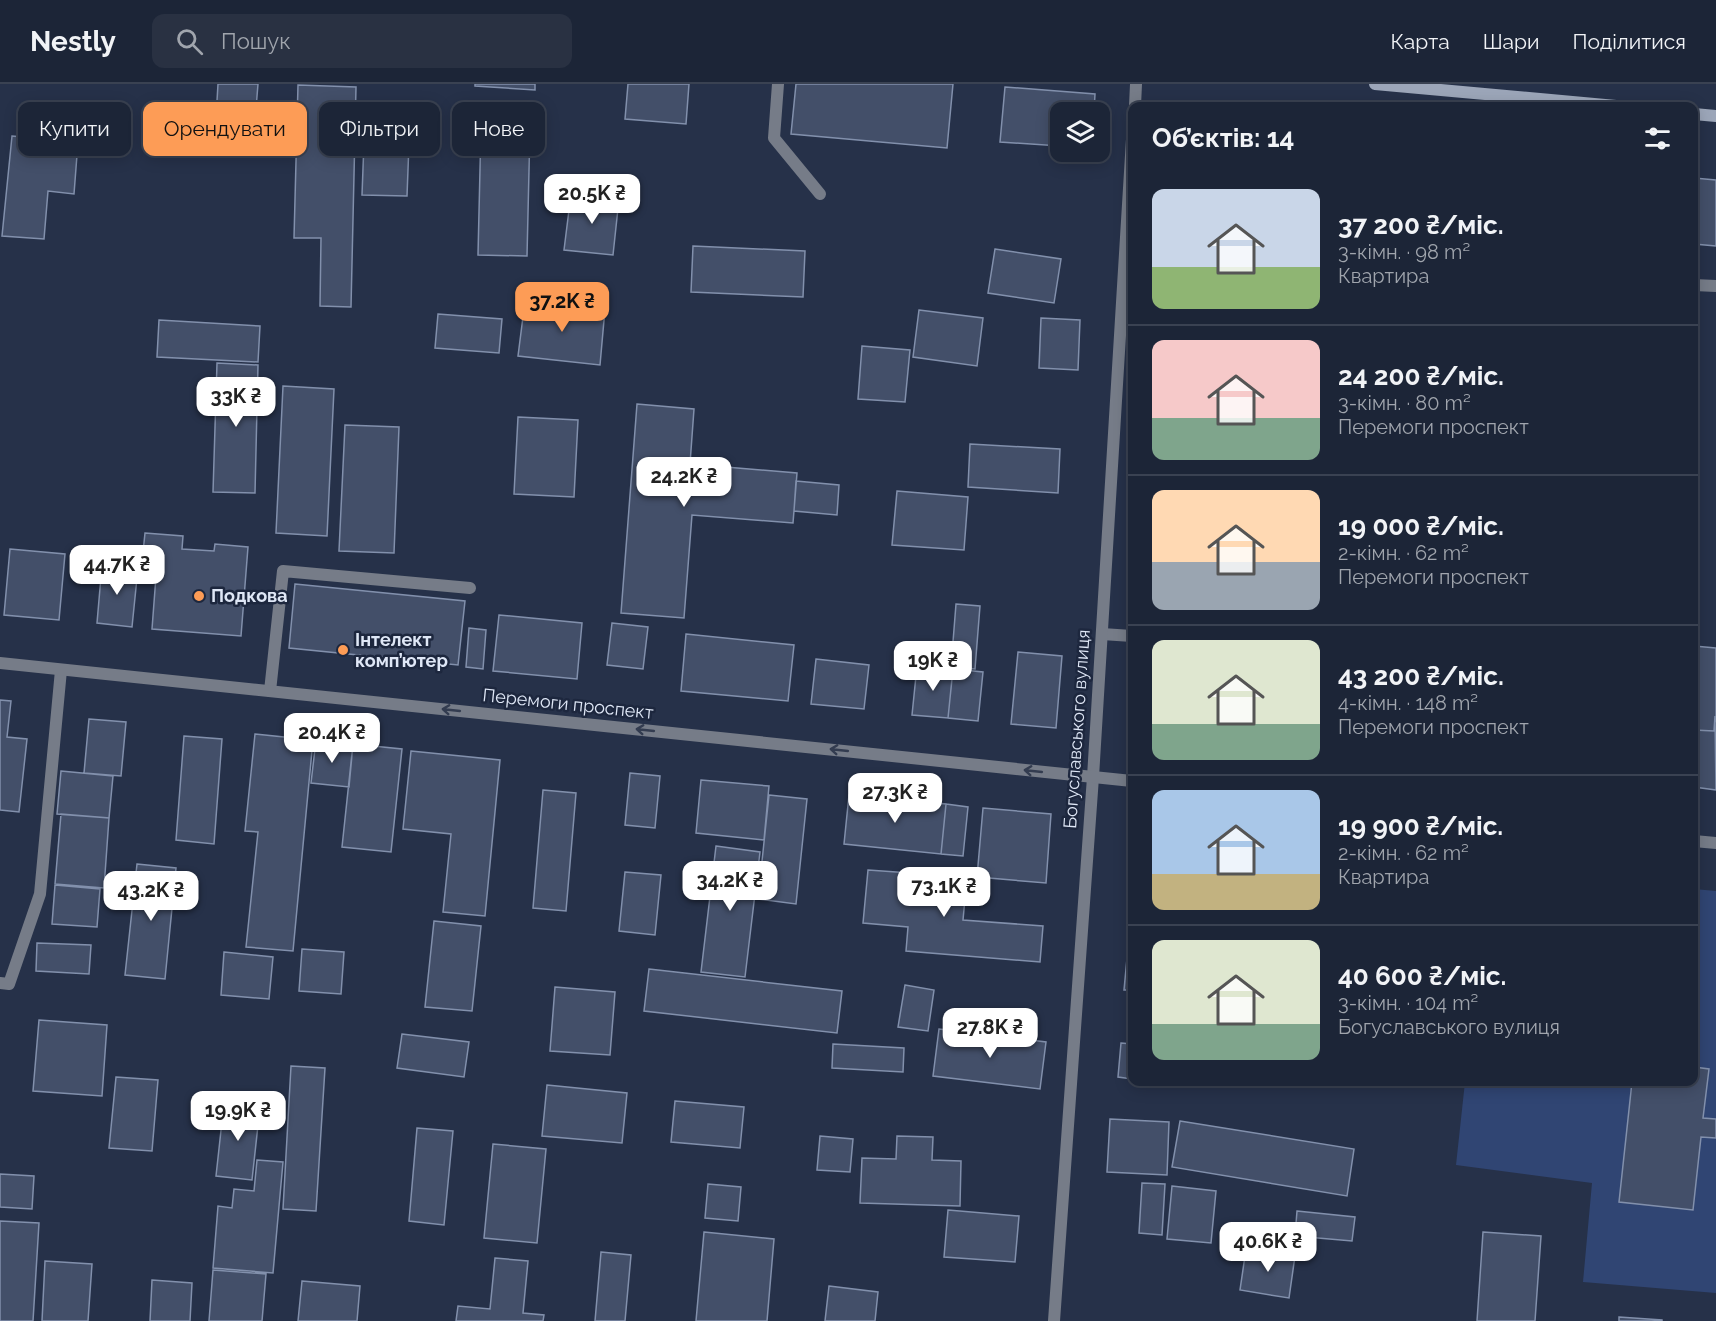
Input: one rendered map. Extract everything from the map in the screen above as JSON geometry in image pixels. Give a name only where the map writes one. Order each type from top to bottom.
[{"type":"main road","points":[[1375,84],[1572,102]]},
{"type":"main road","points":[[1698,114],[1716,116]]},
{"type":"street","points":[[778,84],[774,138],[820,194]]},
{"type":"street","points":[[1135,102],[1136,84]]},
{"type":"street","name":"Богуславського вулиця","points":[[1054,1321],[1093,777],[1128,205]]},
{"type":"street","points":[[1698,285],[1716,286]]},
{"type":"street","points":[[270,691],[283,571],[470,588]]},
{"type":"street","points":[[1102,633],[1128,636]]},
{"type":"street","name":"Перемоги проспект","points":[[0,663],[1128,781]]},
{"type":"street","points":[[0,983],[9,984],[40,894],[61,670]]},
{"type":"street","points":[[1698,841],[1716,843]]},
{"type":"shaded area","points":[[1698,889],[1716,891],[1716,1293],[1583,1282],[1592,1183],[1456,1165],[1465,1086],[1698,1086]]},
{"type":"building","points":[[218,84],[258,84],[257,102],[217,102]]},
{"type":"building","points":[[475,84],[535,84],[535,90],[475,86]]},
{"type":"building","points":[[628,84],[689,84],[686,124],[625,119]]},
{"type":"building","points":[[796,84],[953,84],[947,148],[791,134]]},
{"type":"building","points":[[298,85],[356,87],[356,102],[319,102],[319,156],[354,156],[351,307],[320,306],[321,238],[294,238],[296,156],[307,156],[307,102],[298,102]]},
{"type":"building","points":[[1005,87],[1095,94],[1095,102],[1050,102],[1050,145],[1000,142]]},
{"type":"building","points":[[12,136],[18,137],[18,156],[77,156],[74,194],[48,191],[44,239],[2,236]]},
{"type":"building","points":[[363,156],[409,156],[407,196],[362,195]]},
{"type":"building","points":[[480,156],[529,156],[527,256],[478,255]]},
{"type":"building","points":[[1698,178],[1716,180],[1716,246],[1698,244]]},
{"type":"building","points":[[571,194],[619,199],[613,255],[564,250]]},
{"type":"building","points":[[693,246],[805,251],[803,297],[691,292]]},
{"type":"building","points":[[995,249],[1061,259],[1054,303],[988,293]]},
{"type":"building","points":[[525,301],[605,309],[600,365],[518,356]]},
{"type":"building","points":[[919,310],[983,318],[977,366],[913,357]]},
{"type":"building","points":[[438,314],[502,319],[499,353],[435,348]]},
{"type":"building","points":[[1041,318],[1080,320],[1078,370],[1039,368]]},
{"type":"building","points":[[159,320],[260,326],[258,362],[157,357]]},
{"type":"building","points":[[862,346],[910,350],[905,402],[858,399]]},
{"type":"building","points":[[217,363],[258,365],[255,493],[213,492]]},
{"type":"building","points":[[283,386],[334,389],[327,536],[276,533]]},
{"type":"building","points":[[637,404],[694,409],[690,464],[797,473],[793,523],[692,515],[684,618],[621,613]]},
{"type":"building","points":[[518,417],[578,420],[574,497],[514,494]]},
{"type":"building","points":[[345,425],[399,427],[394,553],[339,551]]},
{"type":"building","points":[[970,444],[1060,449],[1058,493],[968,487]]},
{"type":"building","points":[[796,481],[839,485],[837,515],[794,511]]},
{"type":"building","points":[[897,491],[968,497],[964,550],[892,545]]},
{"type":"building","name":"Подкова","points":[[145,533],[183,536],[182,549],[214,551],[215,544],[248,547],[241,636],[152,629],[157,563],[142,562]]},
{"type":"building","points":[[10,549],[65,554],[59,620],[4,615]]},
{"type":"building","points":[[102,565],[138,568],[132,627],[97,623]]},
{"type":"building","points":[[295,584],[465,601],[458,665],[289,648]]},
{"type":"building","points":[[956,604],[980,606],[975,669],[951,667]]},
{"type":"building","points":[[499,615],[582,623],[577,679],[493,671]]},
{"type":"building","points":[[612,623],[648,627],[643,669],[607,665]]},
{"type":"building","points":[[469,628],[486,630],[483,669],[466,667]]},
{"type":"building","points":[[686,634],[794,645],[788,701],[681,691]]},
{"type":"building","points":[[1698,646],[1716,648],[1714,731],[1698,730]]},
{"type":"building","points":[[1018,652],[1062,656],[1056,728],[1011,724]]},
{"type":"building","points":[[816,659],[869,665],[864,709],[811,704]]},
{"type":"building","points":[[917,666],[953,669],[948,718],[912,715]]},
{"type":"building","points":[[953,669],[983,672],[978,721],[948,718]]},
{"type":"building","points":[[0,700],[11,701],[7,737],[27,739],[19,812],[0,810]]},
{"type":"building","points":[[1715,716],[1716,790],[1698,788],[1698,730],[1714,731]]},
{"type":"building","points":[[89,719],[126,722],[121,776],[84,773]]},
{"type":"building","points":[[255,734],[313,740],[293,951],[246,947],[258,832],[245,831]]},
{"type":"building","points":[[184,736],[222,739],[214,844],[176,840]]},
{"type":"building","points":[[316,740],[353,744],[349,787],[311,783]]},
{"type":"building","points":[[353,744],[402,749],[391,852],[342,847]]},
{"type":"building","points":[[411,751],[500,760],[485,916],[443,912],[451,834],[403,829]]},
{"type":"building","points":[[61,771],[113,776],[109,818],[57,814]]},
{"type":"building","points":[[630,773],[660,776],[655,828],[625,825]]},
{"type":"building","points":[[701,780],[769,786],[764,840],[696,833]]},
{"type":"building","points":[[543,790],[576,793],[566,911],[533,908]]},
{"type":"building","points":[[769,795],[807,799],[796,904],[758,899]]},
{"type":"building","points":[[849,795],[946,804],[941,854],[844,844]]},
{"type":"building","points":[[946,804],[968,807],[963,856],[941,854]]},
{"type":"building","points":[[983,808],[1051,814],[1046,883],[977,877]]},
{"type":"building","points":[[61,814],[109,818],[104,888],[55,884]]},
{"type":"building","points":[[716,846],[760,852],[745,977],[701,972]]},
{"type":"building","points":[[137,864],[176,868],[165,979],[125,975]]},
{"type":"building","points":[[868,870],[967,877],[963,920],[1043,926],[1040,962],[906,951],[908,927],[863,923]]},
{"type":"building","points":[[625,872],[661,875],[655,935],[619,931]]},
{"type":"building","points":[[55,885],[100,889],[97,927],[52,924]]},
{"type":"building","points":[[434,921],[481,926],[472,1011],[425,1007]]},
{"type":"building","points":[[37,943],[91,945],[89,974],[36,971]]},
{"type":"building","points":[[1128,948],[1128,990],[1124,990]]},
{"type":"building","points":[[302,949],[344,952],[341,994],[299,991]]},
{"type":"building","points":[[224,952],[273,957],[269,999],[221,995]]},
{"type":"building","points":[[649,969],[842,991],[837,1033],[644,1011]]},
{"type":"building","points":[[905,985],[934,990],[928,1031],[898,1027]]},
{"type":"building","points":[[555,987],[615,992],[610,1055],[550,1051]]},
{"type":"building","points":[[39,1020],[107,1025],[102,1096],[33,1091]]},
{"type":"building","points":[[939,1029],[1046,1042],[1040,1089],[933,1076]]},
{"type":"building","points":[[402,1034],[469,1042],[464,1077],[397,1068]]},
{"type":"building","points":[[1121,1043],[1128,1044],[1128,1078],[1118,1077]]},
{"type":"building","points":[[833,1044],[904,1048],[903,1072],[832,1068]]},
{"type":"building","points":[[291,1066],[325,1068],[316,1211],[283,1209]]},
{"type":"building","points":[[1698,1068],[1709,1069],[1703,1118],[1716,1119],[1716,1138],[1701,1137],[1693,1210],[1619,1202],[1632,1086],[1698,1086]]},
{"type":"building","points":[[116,1077],[158,1080],[152,1151],[109,1148]]},
{"type":"building","points":[[547,1085],[627,1093],[622,1143],[542,1136]]},
{"type":"building","points":[[675,1101],[744,1107],[740,1148],[671,1142]]},
{"type":"building","points":[[224,1103],[260,1107],[252,1180],[216,1176]]},
{"type":"building","points":[[1110,1119],[1169,1122],[1167,1175],[1107,1172]]},
{"type":"building","points":[[1180,1121],[1354,1149],[1347,1196],[1172,1167]]},
{"type":"building","points":[[417,1128],[453,1131],[444,1225],[409,1221]]},
{"type":"building","points":[[820,1136],[853,1139],[850,1172],[817,1170]]},
{"type":"building","points":[[897,1136],[933,1137],[932,1160],[961,1161],[960,1206],[860,1203],[862,1158],[896,1159]]},
{"type":"building","points":[[493,1144],[546,1149],[537,1243],[484,1238]]},
{"type":"building","points":[[257,1160],[283,1162],[273,1273],[213,1268],[218,1206],[232,1208],[234,1189],[254,1191]]},
{"type":"building","points":[[0,1174],[34,1176],[32,1209],[0,1207]]},
{"type":"building","points":[[1142,1183],[1165,1184],[1162,1235],[1139,1233]]},
{"type":"building","points":[[708,1184],[741,1187],[738,1221],[705,1218]]},
{"type":"building","points":[[1172,1186],[1216,1191],[1211,1243],[1167,1239]]},
{"type":"building","points":[[948,1210],[1019,1216],[1015,1262],[944,1257]]},
{"type":"building","points":[[1297,1211],[1355,1217],[1352,1241],[1295,1236]]},
{"type":"building","points":[[0,1221],[39,1223],[33,1321],[0,1321]]},
{"type":"building","points":[[704,1232],[774,1239],[767,1321],[696,1321]]},
{"type":"building","points":[[1483,1232],[1541,1236],[1535,1321],[1477,1321]]},
{"type":"building","points":[[1246,1249],[1295,1256],[1289,1298],[1240,1290]]},
{"type":"building","points":[[601,1252],[631,1255],[625,1321],[595,1321]]},
{"type":"building","points":[[495,1258],[528,1261],[523,1313],[544,1315],[543,1321],[456,1321],[458,1306],[490,1309]]},
{"type":"building","points":[[45,1261],[92,1264],[88,1321],[42,1321]]},
{"type":"building","points":[[213,1270],[266,1274],[262,1321],[209,1321]]},
{"type":"building","points":[[152,1280],[192,1283],[190,1321],[150,1321]]},
{"type":"building","points":[[302,1281],[360,1286],[357,1321],[298,1321]]},
{"type":"building","points":[[829,1286],[878,1292],[875,1321],[825,1321]]},
{"type":"building","points":[[1619,1317],[1662,1320],[1662,1321],[1619,1321]]},
{"type":"place","name":"Подкова","points":[[199,596]]},
{"type":"place","name":"Інтелект комп’ютер","points":[[343,650]]}]
